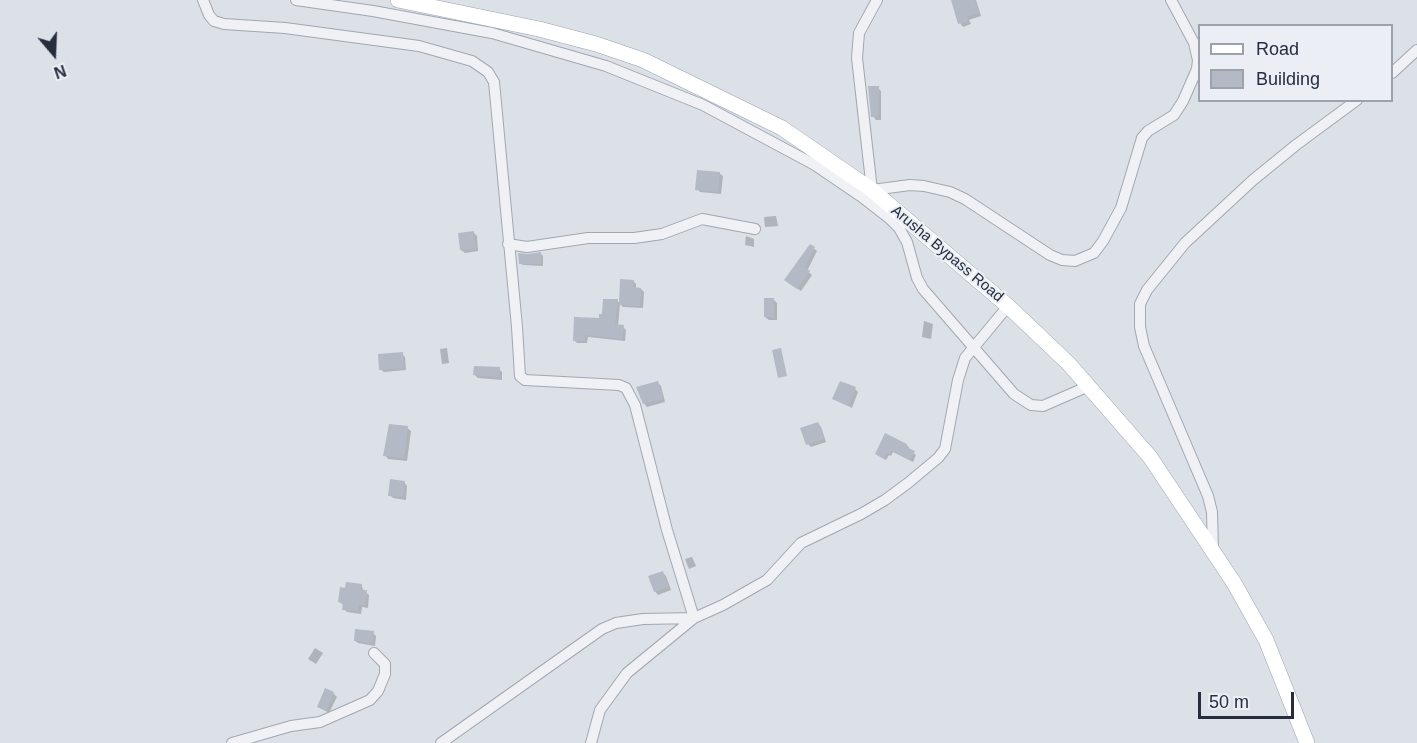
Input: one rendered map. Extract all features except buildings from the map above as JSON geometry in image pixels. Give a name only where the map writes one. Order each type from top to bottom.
[{"type":"main road","name":"Arusha Bypass Road","points":[[398,0],[539,29],[596,44],[643,60],[782,128],[872,190],[1008,306],[1089,386],[1150,457],[1234,583],[1266,640],[1307,743]]},
{"type":"street","points":[[202,0],[208,15],[214,21],[224,24],[285,28],[420,46],[472,61],[488,72],[494,82],[498,112],[520,376],[525,380],[626,388],[635,405],[667,530],[693,618]]},
{"type":"street","points":[[296,0],[373,11],[492,33],[606,66],[713,110],[815,165],[889,218],[899,228],[907,242],[917,278],[923,289],[1014,394],[1031,405],[1042,406],[1089,386]]},
{"type":"street","points":[[876,0],[859,33],[856,58],[872,190],[910,185],[936,187],[965,200],[1034,245],[1062,260],[1075,261],[1094,253],[1103,241],[1121,208],[1142,138],[1148,131],[1174,114],[1183,101],[1197,69],[1198,60],[1194,43],[1171,0]]},
{"type":"street","points":[[1393,72],[1417,50]]},
{"type":"street","points":[[1213,550],[1212,512],[1208,496],[1144,346],[1140,327],[1140,304],[1148,290],[1185,243],[1279,159],[1355,102]]},
{"type":"street","points":[[508,244],[527,247],[588,238],[634,238],[662,234],[702,219],[755,229]]},
{"type":"street","points":[[591,743],[600,710],[627,672],[693,618],[748,593],[767,580],[801,543],[885,500],[938,458],[945,449],[948,438],[958,380],[965,358],[1008,306]]},
{"type":"street","points":[[441,743],[602,629],[616,623],[643,619],[693,618]]},
{"type":"street","points":[[232,743],[291,726],[320,722],[370,700],[378,691],[385,664],[374,653]]}]
